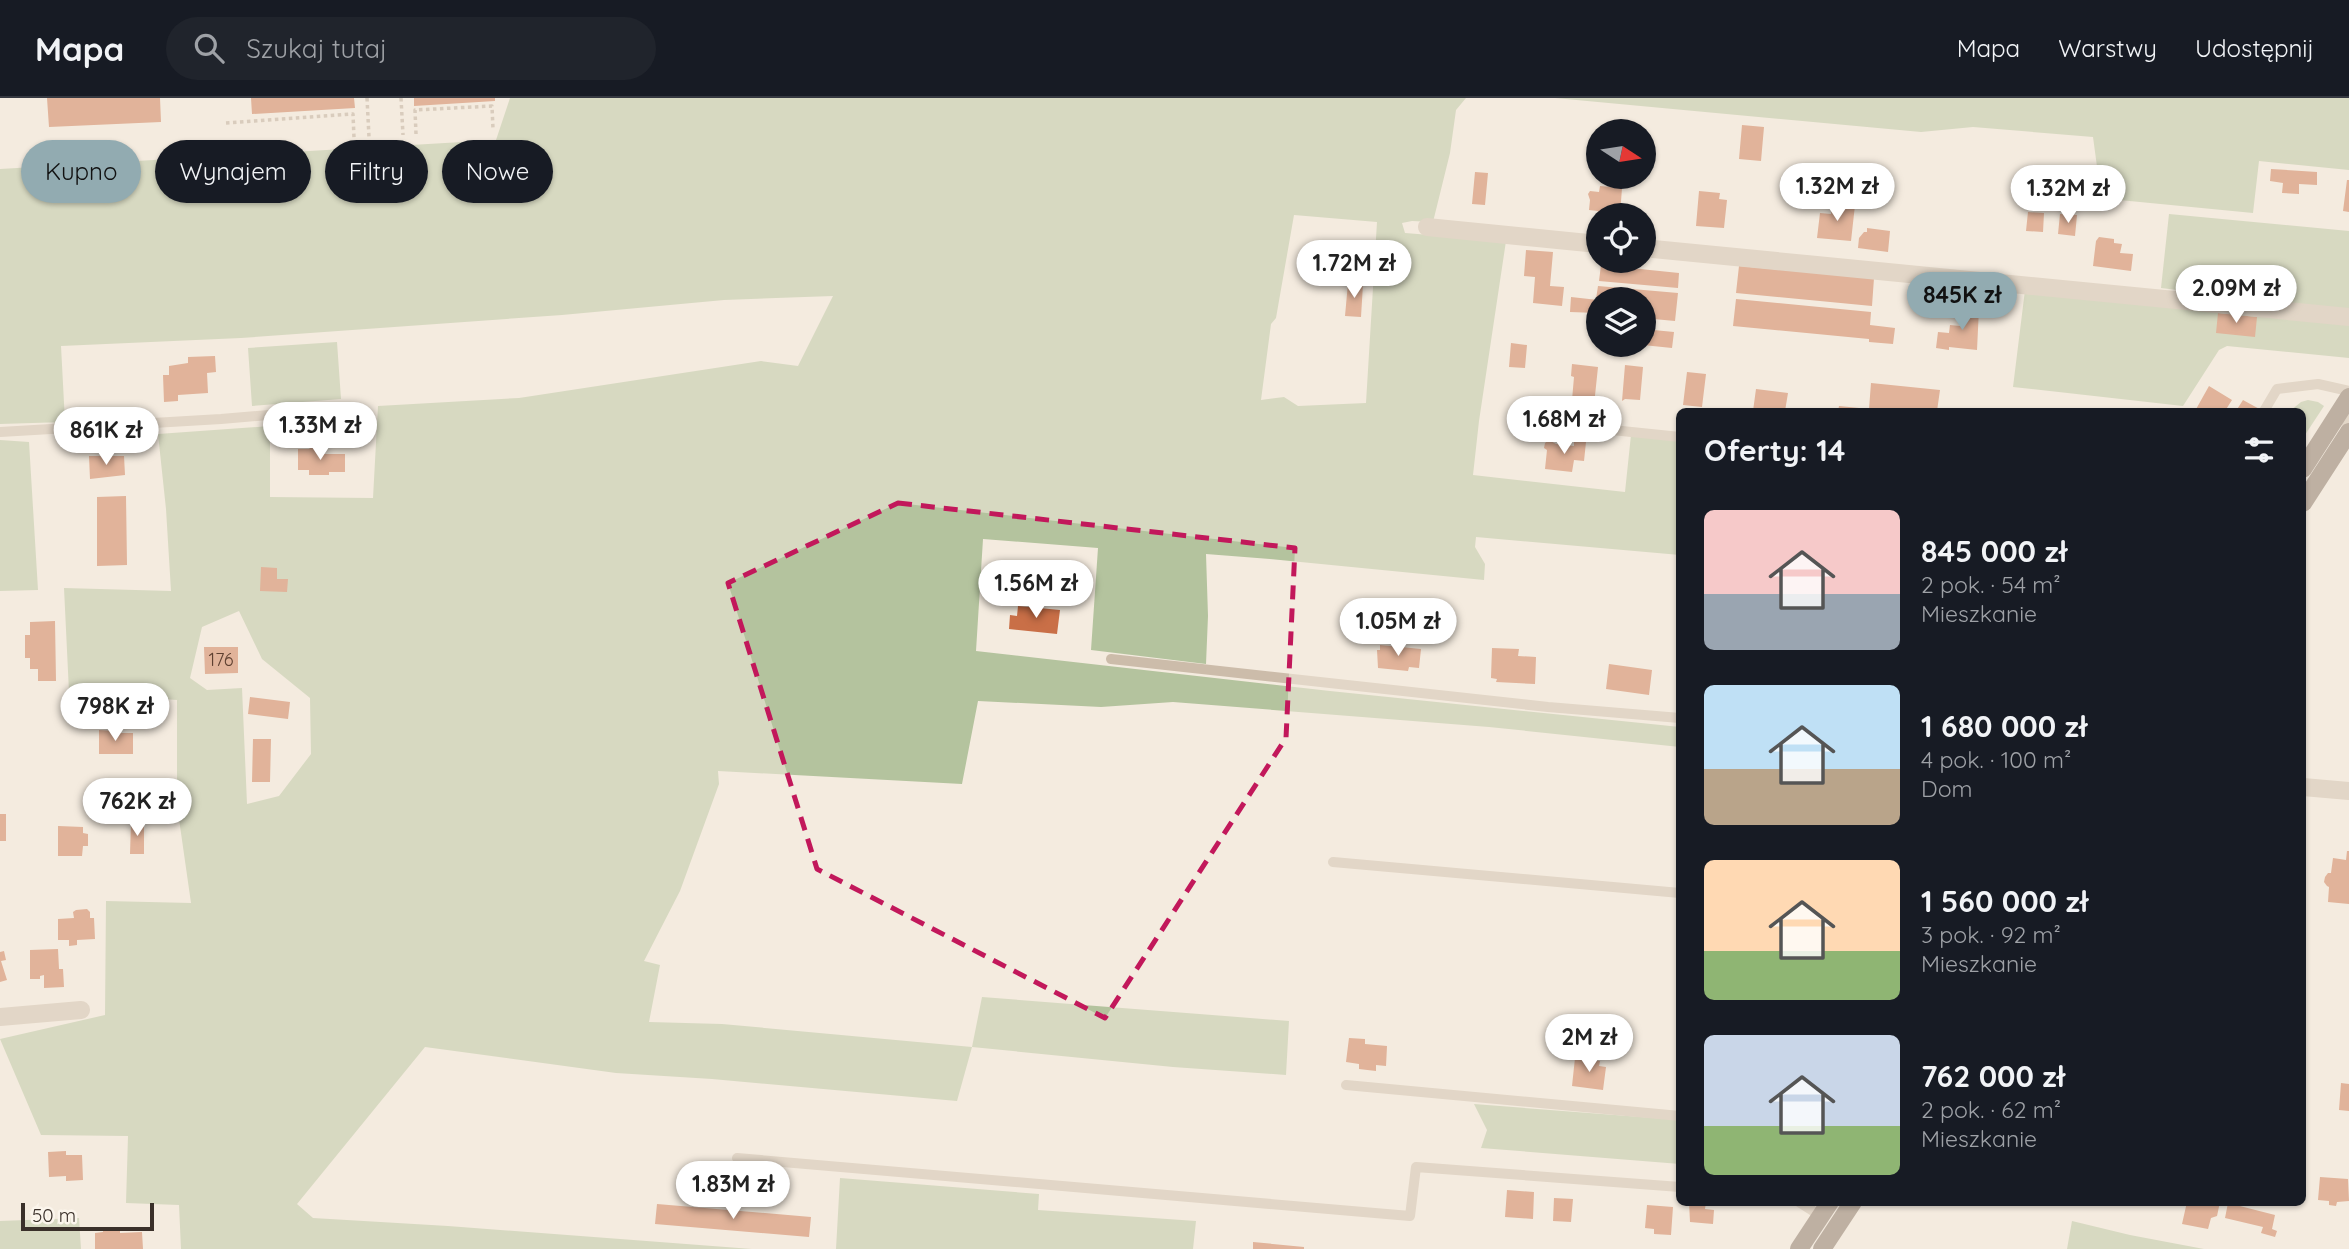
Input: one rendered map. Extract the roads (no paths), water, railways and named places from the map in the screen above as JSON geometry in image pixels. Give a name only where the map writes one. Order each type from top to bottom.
[{"type":"main road","points":[[2306,464],[2349,397]]},
{"type":"main road","points":[[2306,497],[2347,435]]},
{"type":"main road","points":[[1822,1249],[1850,1206]]},
{"type":"main road","points":[[1799,1249],[1825,1209]]},
{"type":"street","points":[[1427,227],[1586,243]]},
{"type":"street","points":[[1656,249],[2349,317]]},
{"type":"street","points":[[2306,787],[2349,791]]},
{"type":"street","points":[[0,1017],[81,1010]]},
{"type":"lane","points":[[2266,408],[2277,389],[2318,384],[2349,391]]},
{"type":"lane","points":[[0,432],[341,409]]},
{"type":"lane","points":[[2347,435],[2349,413]]},
{"type":"lane","points":[[1525,421],[1676,437]]},
{"type":"lane","points":[[1111,659],[1548,707],[1676,718]]},
{"type":"lane","points":[[1333,862],[1676,893]]},
{"type":"lane","points":[[1346,1085],[1676,1116]]},
{"type":"lane","points":[[737,1158],[1410,1216],[1416,1167],[1676,1187]]}]
